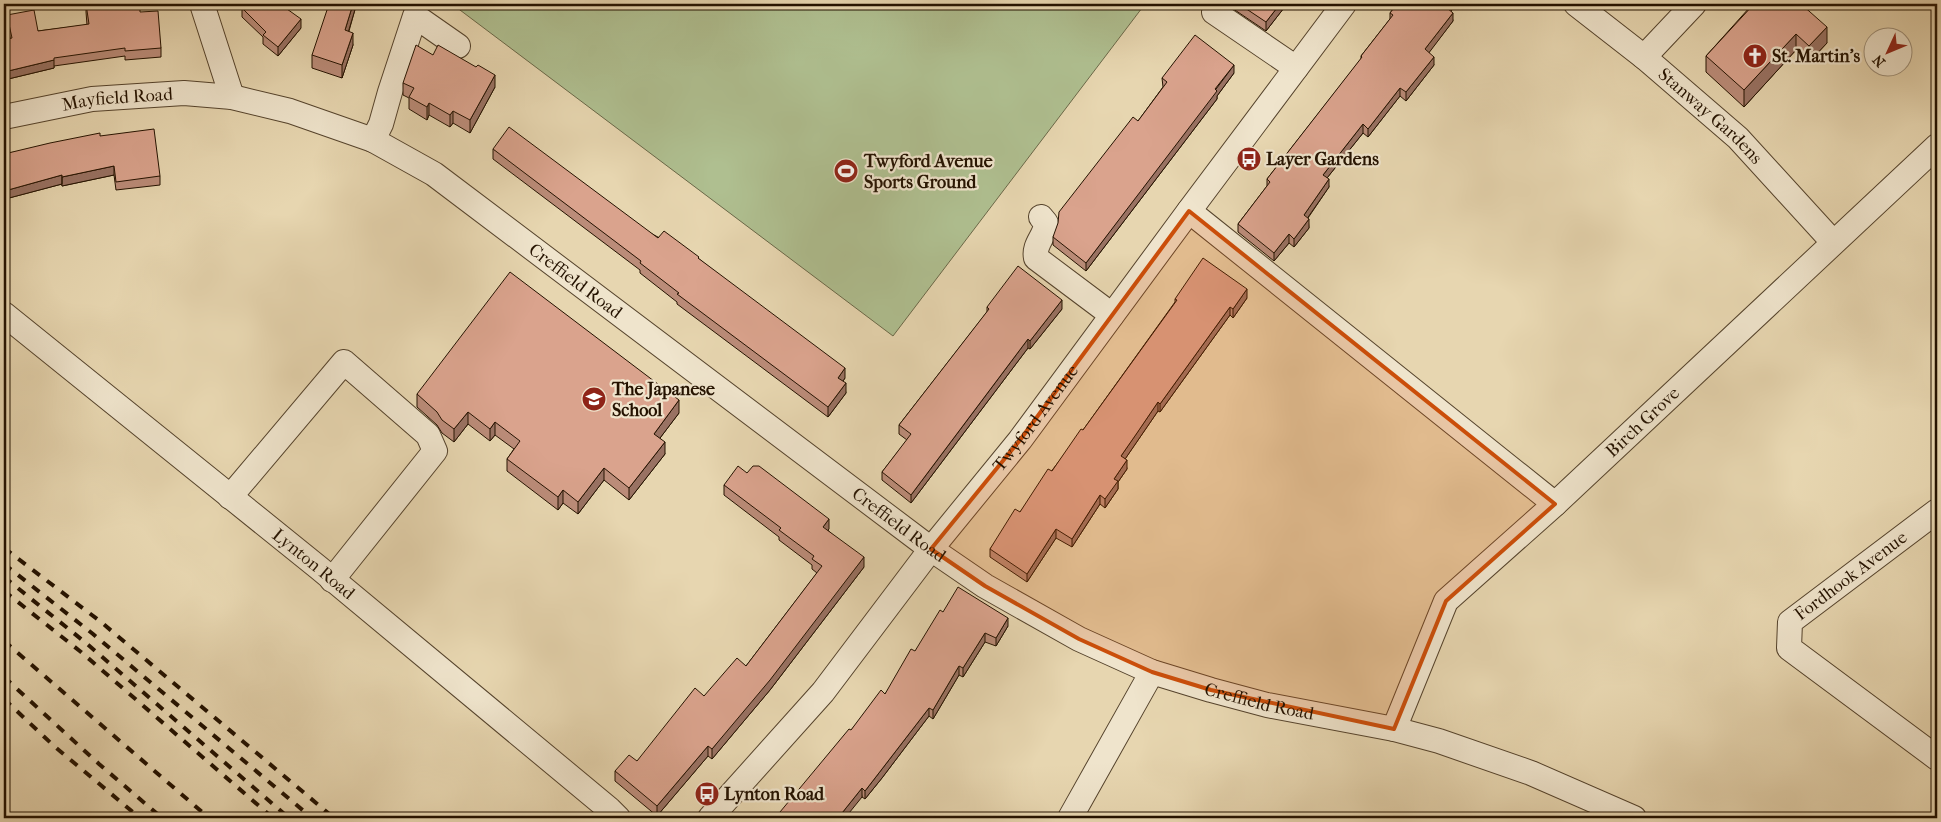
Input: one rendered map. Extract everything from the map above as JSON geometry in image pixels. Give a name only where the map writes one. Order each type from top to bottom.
[{"type":"street","points":[[202,4],[232,97]]},
{"type":"street","name":"Twyford Avenue","points":[[710,818],[823,692],[932,549],[1020,440],[1344,4]]},
{"type":"street","name":"Stanway Gardens","points":[[1576,4],[1644,57],[1738,138],[1833,242]]},
{"type":"street","points":[[1644,57],[1694,4]]},
{"type":"street","points":[[1214,12],[1296,68]]},
{"type":"street","points":[[373,140],[381,124],[415,16],[458,46]]},
{"type":"street","name":"Mayfield Road","points":[[4,117],[92,99],[184,93],[232,97]]},
{"type":"street","name":"Creffield Road","points":[[232,97],[290,111],[373,140],[434,174],[932,549],[985,586],[1079,639],[1152,672],[1212,690],[1267,705],[1394,729],[1439,741],[1531,773],[1632,818]]},
{"type":"street","name":"Birch Grove","points":[[1394,729],[1446,601],[1555,504],[1937,146]]},
{"type":"street","points":[[1188,212],[1555,504]]},
{"type":"street","points":[[1041,217],[1046,223],[1046,229],[1035,251],[1036,258],[1112,315]]},
{"type":"street","name":"Lynton Road","points":[[4,314],[332,580],[618,818]]},
{"type":"street","points":[[230,497],[344,362],[428,435],[435,451],[332,580]]},
{"type":"street","name":"Fordhook Avenue","points":[[1937,511],[1790,622],[1789,648],[1937,758]]},
{"type":"street","points":[[1070,818],[1152,672]]},
{"type":"highlighted area","points":[[1189,211],[1555,504],[1446,601],[1394,729],[1211,690],[1152,672],[1079,639],[985,586],[931,549],[1020,440]]},
{"type":"green space","name":"Twyford Avenue Sports Ground","points":[[452,4],[1145,4],[893,336]]},
{"type":"building","points":[[86,4],[140,4],[140,12],[158,11],[161,48],[125,51],[125,48],[54,58],[54,60],[4,72],[4,40],[12,38],[7,15],[34,10],[38,31],[89,24]]},
{"type":"building","points":[[247,4],[280,4],[301,19],[278,47],[263,35],[266,32],[242,8]]},
{"type":"building","points":[[329,4],[353,4],[345,30],[353,33],[342,65],[312,55]]},
{"type":"building","points":[[1239,4],[1280,4],[1266,22]]},
{"type":"building","points":[[1397,4],[1450,4],[1447,8],[1453,13],[1425,49],[1434,57],[1406,92],[1400,88],[1368,129],[1363,124],[1323,175],[1329,179],[1304,215],[1309,219],[1294,239],[1289,234],[1274,253],[1238,224],[1270,182],[1267,179],[1393,15],[1390,13]]},
{"type":"building","name":"St. Martin's","points":[[1754,4],[1801,4],[1827,27],[1809,46],[1796,34],[1744,90],[1706,56]]},
{"type":"building","points":[[1195,35],[1234,65],[1215,89],[1217,91],[1086,263],[1053,237],[1058,223],[1059,212],[1133,117],[1138,121],[1167,82],[1162,78]]},
{"type":"building","points":[[416,45],[433,55],[438,45],[476,67],[478,65],[495,75],[470,120],[453,111],[450,115],[429,103],[427,107],[409,97],[414,88],[403,83]]},
{"type":"building","points":[[509,127],[658,238],[664,231],[845,368],[838,378],[846,383],[828,407],[677,294],[679,293],[640,263],[641,261],[493,149]]},
{"type":"building","points":[[154,129],[160,176],[116,182],[114,166],[62,177],[62,175],[8,190],[9,194],[4,196],[4,154],[100,133],[100,136]]},
{"type":"building","points":[[1203,258],[1247,289],[1233,309],[1230,307],[1160,404],[1158,402],[1121,456],[1127,460],[1114,479],[1118,481],[1105,499],[1100,495],[1072,539],[1056,529],[1027,574],[990,549],[1015,509],[1020,512],[1048,469],[1052,471],[1081,429],[1083,430],[1177,300],[1175,299]]},
{"type":"building","points":[[1018,266],[1062,300],[1030,341],[1028,339],[911,495],[882,472],[911,434],[899,425],[989,309],[987,307]]},
{"type":"building","name":"The Japanese School","points":[[510,272],[679,400],[654,434],[665,442],[629,488],[604,468],[578,502],[563,490],[558,497],[507,459],[520,441],[495,422],[490,429],[468,412],[454,429],[442,420],[437,412],[417,394]]},
{"type":"building","points":[[738,466],[747,473],[753,466],[759,466],[829,519],[823,527],[864,557],[770,680],[712,749],[708,746],[657,806],[615,771],[629,755],[637,761],[695,688],[704,696],[737,658],[746,666],[822,566],[812,559],[814,556],[779,530],[781,528],[724,485]]},
{"type":"building","points":[[958,587],[1008,618],[996,638],[985,633],[963,668],[959,666],[933,710],[929,708],[865,791],[862,788],[838,818],[775,818],[849,729],[851,730],[881,690],[885,694],[911,649],[915,651],[940,610],[943,612]]},
{"type":"railway","points":[[4,548],[101,622],[334,818]]},
{"type":"railway","points":[[4,564],[93,634],[312,818]]},
{"type":"railway","points":[[4,577],[86,643],[289,818]]},
{"type":"railway","points":[[4,591],[81,652],[273,818]]},
{"type":"railway","points":[[4,641],[209,818]]},
{"type":"railway","points":[[4,677],[99,764],[162,818]]},
{"type":"railway","points":[[4,699],[54,746],[140,818]]},
{"type":"place","name":"St. Martin's","points":[[1755,56]]},
{"type":"place","name":"Layer Gardens","points":[[1249,159]]},
{"type":"place","name":"Twyford Avenue Sports Ground","points":[[846,171]]},
{"type":"place","name":"The Japanese School","points":[[594,399]]},
{"type":"place","name":"Lynton Road","points":[[707,794]]}]
